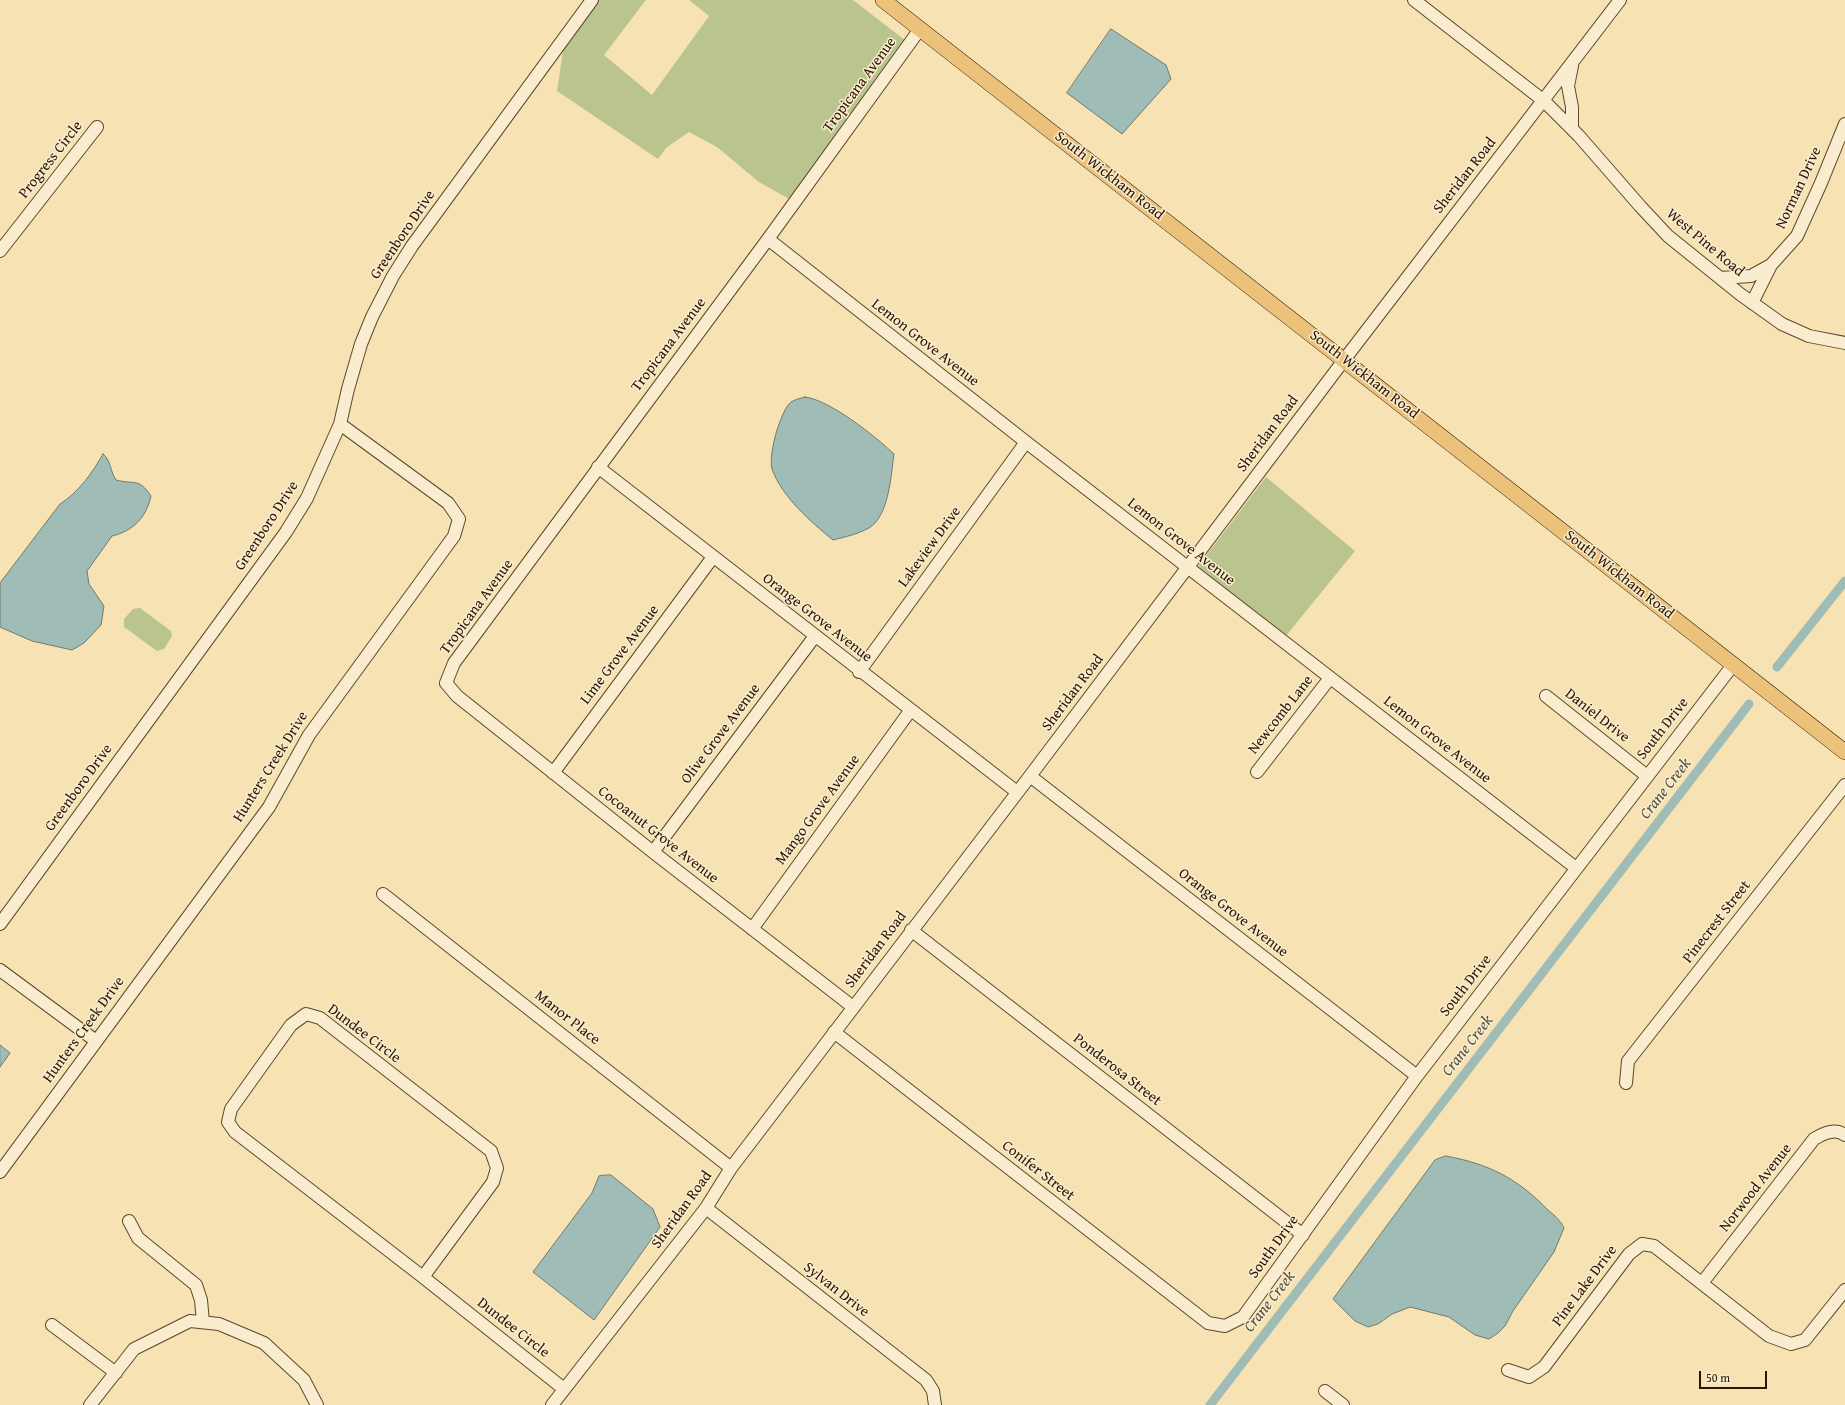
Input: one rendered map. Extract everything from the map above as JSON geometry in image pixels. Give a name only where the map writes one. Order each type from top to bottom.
[{"type":"main road","name":"South Wickham Road","points":[[883,0],[1845,752]]},
{"type":"street","name":"Greenboro Drive","points":[[0,924],[286,532],[307,498],[340,424],[361,344],[372,317],[393,276],[412,246],[592,0]]},
{"type":"street","name":"West Pine Road","points":[[1414,0],[1544,101],[1572,128],[1668,236],[1720,278],[1782,324],[1809,336],[1845,343]]},
{"type":"street","name":"Sheridan Road","points":[[552,1405],[706,1208],[731,1168],[911,930],[1030,776],[1344,360],[1620,0]]},
{"type":"street","name":"Tropicana Avenue","points":[[446,683],[454,663],[768,240],[920,29]]},
{"type":"street","points":[[1572,128],[1572,108],[1568,86],[1573,63]]},
{"type":"street","name":"Norman Drive","points":[[1752,303],[1771,265],[1798,236],[1845,124]]},
{"type":"street","name":"Progress Circle","points":[[0,251],[97,127]]},
{"type":"street","name":"Lemon Grove Avenue","points":[[768,240],[1188,568],[1576,868]]},
{"type":"street","points":[[1720,278],[1751,276],[1771,265]]},
{"type":"street","name":"Hunters Creek Drive","points":[[0,1172],[269,807],[309,735],[454,536],[459,519],[448,503],[340,424]]},
{"type":"street","name":"Lakeview Drive","points":[[859,672],[1026,442]]},
{"type":"street","name":"Orange Grove Avenue","points":[[598,467],[859,672],[1017,792]]},
{"type":"street","name":"Lime Grove Avenue","points":[[553,773],[713,557]]},
{"type":"street","name":"Olive Grove Avenue","points":[[653,852],[815,636]]},
{"type":"street","name":"South Drive","points":[[1225,1326],[1243,1317],[1417,1076],[1733,665]]},
{"type":"street","name":"Newcomb Lane","points":[[1257,772],[1330,678]]},
{"type":"street","name":"Cocoanut Grove Avenue","points":[[446,683],[457,696],[553,773],[853,1007]]},
{"type":"street","name":"Daniel Drive","points":[[1546,696],[1647,776]]},
{"type":"street","name":"Mango Grove Avenue","points":[[752,929],[910,711]]},
{"type":"street","name":"Orange Grove Avenue","points":[[1030,776],[1417,1076]]},
{"type":"street","name":"Pinecrest Street","points":[[1626,1083],[1628,1061],[1845,785]]},
{"type":"street","name":"Manor Place","points":[[383,894],[731,1168]]},
{"type":"street","name":"Ponderosa Street","points":[[911,930],[1303,1235]]},
{"type":"street","points":[[0,970],[96,1041]]},
{"type":"street","name":"Dundee Circle","points":[[423,1277],[493,1182],[497,1168],[491,1151],[320,1018],[306,1014],[291,1025],[231,1109],[228,1122],[235,1132],[423,1277],[564,1389]]},
{"type":"street","name":"Conifer Street","points":[[834,1032],[1208,1323],[1225,1326]]},
{"type":"street","name":"Norwood Avenue","points":[[1702,1283],[1814,1139],[1827,1132],[1842,1133],[1845,1136]]},
{"type":"street","name":"Sylvan Drive","points":[[706,1208],[926,1380],[932,1391],[935,1405]]},
{"type":"street","points":[[129,1221],[138,1238],[196,1285],[203,1322]]},
{"type":"street","name":"Pine Lake Drive","points":[[1508,1370],[1529,1377],[1544,1367],[1629,1254],[1642,1244],[1654,1246],[1770,1336],[1790,1344],[1805,1340],[1845,1290]]},
{"type":"street","points":[[90,1405],[134,1349],[190,1321],[219,1324],[264,1343],[304,1380],[317,1405]]},
{"type":"street","points":[[52,1325],[116,1372]]},
{"type":"street","points":[[1325,1391],[1343,1405]]},
{"type":"green space","points":[[598,0],[646,0],[604,55],[652,95],[709,16],[689,0],[853,0],[910,44],[791,200],[759,182],[717,147],[689,132],[666,148],[658,159],[557,91],[563,51]]},
{"type":"green space","points":[[1266,477],[1355,551],[1285,637],[1200,572],[1199,565]]},
{"type":"green space","points":[[140,608],[171,631],[172,636],[164,649],[157,651],[124,627],[124,619],[133,609]]},
{"type":"water","points":[[1111,29],[1166,65],[1171,79],[1122,134],[1067,93]]},
{"type":"water","points":[[805,397],[827,405],[852,420],[894,454],[885,505],[876,522],[865,530],[833,540],[790,499],[772,469],[771,460],[774,441],[783,413],[791,402]]},
{"type":"water","points":[[103,454],[108,459],[116,480],[139,484],[147,490],[151,496],[146,511],[138,522],[126,531],[112,536],[87,571],[89,584],[104,606],[101,625],[84,643],[72,650],[32,641],[0,627],[0,583],[60,504],[73,494],[84,482],[95,468]]},
{"type":"water","points":[[0,1045],[10,1053],[0,1067]]},
{"type":"water","points":[[1446,1156],[1476,1163],[1489,1168],[1502,1174],[1525,1189],[1557,1218],[1564,1228],[1554,1252],[1513,1311],[1505,1326],[1489,1339],[1475,1335],[1449,1317],[1410,1307],[1392,1314],[1378,1324],[1368,1327],[1355,1321],[1333,1299],[1435,1160]]},
{"type":"water","points":[[611,1175],[653,1209],[660,1227],[594,1320],[533,1272],[592,1193],[599,1176]]},
{"type":"waterway","name":"Crane Creek","points":[[1777,667],[1845,581]]},
{"type":"waterway","name":"Crane Creek","points":[[1210,1405],[1749,704]]}]
